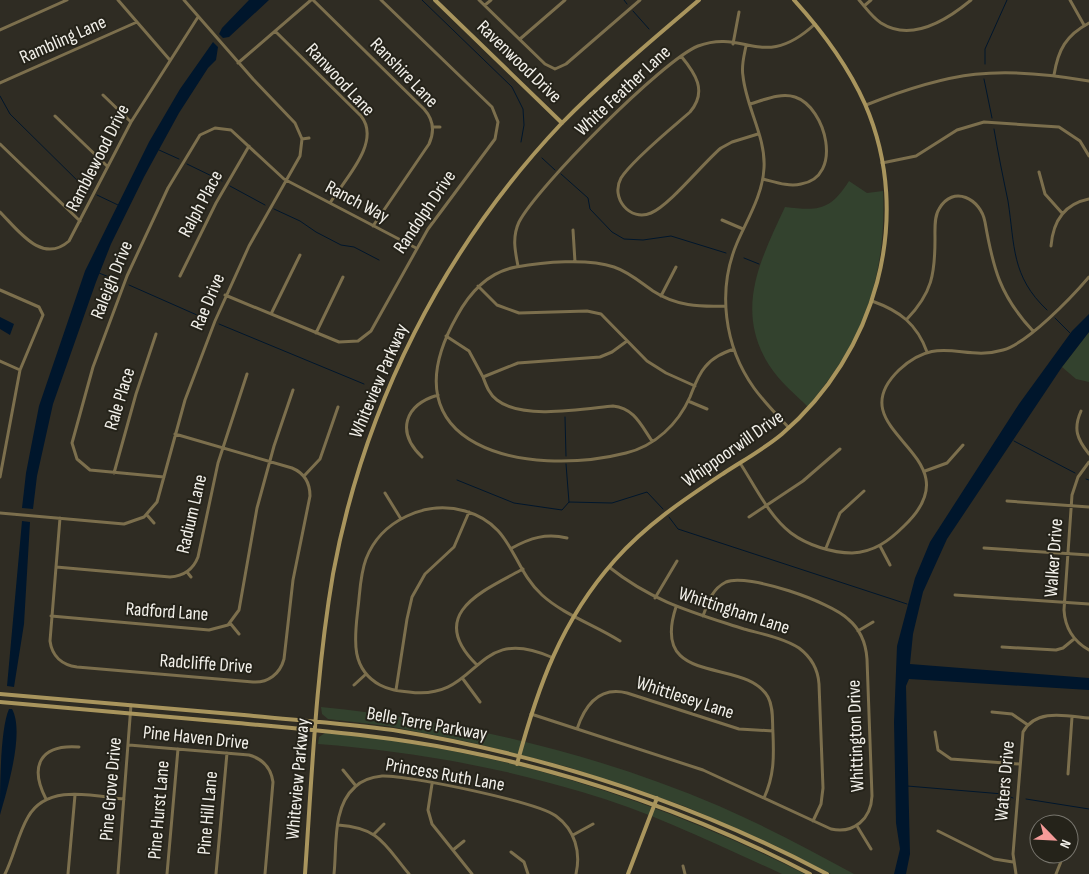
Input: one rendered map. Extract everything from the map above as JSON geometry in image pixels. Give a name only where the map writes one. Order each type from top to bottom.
[{"type":"street","points":[[0,30],[67,0]]},
{"type":"street","points":[[118,0],[169,59]]},
{"type":"street","points":[[184,0],[238,63],[293,120],[302,139],[309,138]]},
{"type":"street","points":[[238,63],[312,0]]},
{"type":"street","name":"Ranshire Lane","points":[[312,0],[424,109],[430,117],[433,128],[429,144],[373,226]]},
{"type":"street","name":"Randolph Drive","points":[[226,295],[316,333],[345,343],[355,342],[366,336],[416,248],[455,190],[493,142],[497,134],[498,122],[490,105],[381,0]]},
{"type":"street","name":"Ravenwood Drive","points":[[435,0],[562,123]]},
{"type":"street","points":[[479,0],[547,66],[559,68],[640,0]]},
{"type":"street","points":[[485,5],[491,0]]},
{"type":"street","points":[[520,39],[565,0]]},
{"type":"street","name":"Whiteview Parkway","points":[[305,874],[327,615],[342,531],[361,460],[384,398],[419,322],[459,254],[508,185],[562,123],[595,91],[699,0]]},
{"type":"street","name":"Whippoorwill Drive","points":[[517,764],[530,714],[551,657],[574,616],[609,568],[638,537],[669,510],[789,428],[812,405],[838,371],[856,340],[872,301],[880,273],[885,233],[886,207],[882,163],[866,105],[839,55],[794,0]]},
{"type":"street","points":[[859,0],[876,19],[887,26],[912,30],[940,21],[971,0]]},
{"type":"street","points":[[864,6],[871,0]]},
{"type":"street","points":[[1070,0],[1084,25]]},
{"type":"street","points":[[733,44],[739,12]]},
{"type":"street","name":"Ramblewood Drive","points":[[0,212],[33,244],[46,249],[58,248],[67,242],[131,122],[169,59],[198,17]]},
{"type":"street","name":"Rambling Lane","points":[[0,83],[137,22]]},
{"type":"street","points":[[1054,76],[1058,54],[1064,43],[1084,25],[1089,23]]},
{"type":"street","name":"White Feather Lane","points":[[518,266],[514,238],[519,222],[526,211],[573,156],[633,97],[681,56],[707,44],[733,44],[766,48],[784,45],[800,38],[815,24]]},
{"type":"street","name":"Ranwood Lane","points":[[275,31],[361,116],[367,125],[368,136],[365,148],[330,203]]},
{"type":"street","points":[[746,46],[743,77],[764,154],[763,179],[729,269],[726,306],[734,349],[754,387],[789,428]]},
{"type":"street","points":[[681,56],[698,81],[697,101],[690,112],[623,176],[618,191],[624,207],[636,214],[652,213],[724,146],[758,134]]},
{"type":"street","points":[[866,105],[917,85],[957,76],[1011,71],[1089,81]]},
{"type":"street","points":[[103,95],[131,122]]},
{"type":"street","points":[[750,104],[785,95],[801,100],[815,114],[827,147],[827,159],[824,168],[808,182],[791,185],[763,179]]},
{"type":"street","points":[[55,116],[107,166]]},
{"type":"street","points":[[882,163],[916,156],[957,130],[984,122],[1059,127],[1076,137],[1089,156]]},
{"type":"street","points":[[433,128],[440,127]]},
{"type":"street","name":"Raleigh Drive","points":[[164,477],[95,471],[85,467],[75,457],[72,443],[93,367],[127,276],[162,200],[200,135],[210,129],[226,129],[238,135],[286,180]]},
{"type":"street","name":"Rae Drive","points":[[147,515],[158,499],[175,434],[194,376],[226,295],[249,246],[300,156],[302,139]]},
{"type":"street","points":[[0,144],[80,220]]},
{"type":"street","name":"Ralph Place","points":[[180,276],[216,202],[249,146]]},
{"type":"street","points":[[1039,172],[1045,194],[1062,213]]},
{"type":"street","name":"Ranch Way","points":[[286,180],[416,248]]},
{"type":"street","points":[[907,319],[923,301],[932,281],[938,210],[949,199],[962,196],[974,201],[982,210],[998,280],[1010,304],[1034,331]]},
{"type":"street","points":[[1051,246],[1053,230],[1062,213],[1073,204],[1089,199]]},
{"type":"street","points":[[722,220],[743,229]]},
{"type":"street","points":[[573,230],[575,262]]},
{"type":"street","points":[[271,314],[300,254]]},
{"type":"street","points":[[726,306],[688,305],[661,296],[616,268],[594,262],[518,266],[494,274],[478,286],[465,301],[446,336],[437,362],[438,395],[445,413],[462,434],[477,446],[500,454],[546,460],[580,460],[625,453],[652,442],[672,425],[688,401],[701,372],[710,362],[734,349]]},
{"type":"street","points":[[661,296],[676,267]]},
{"type":"street","points":[[316,333],[344,277]]},
{"type":"street","points":[[740,463],[767,506],[780,522],[791,533],[804,541],[826,548],[854,552],[880,546],[896,534],[921,508],[926,491],[925,472],[919,460],[890,426],[884,403],[887,389],[894,376],[912,359],[927,352],[949,349],[985,352],[999,351],[1019,343],[1034,331],[1089,277]]},
{"type":"street","points":[[478,286],[494,303],[518,313],[597,312],[607,318],[627,341],[657,368],[695,386]]},
{"type":"street","points":[[0,290],[36,306],[42,313],[41,324],[20,370],[0,477]]},
{"type":"street","points":[[872,301],[892,308],[907,319],[918,332],[927,352]]},
{"type":"street","name":"Rale Place","points":[[114,473],[136,394],[156,334]]},
{"type":"street","points":[[446,336],[469,351],[493,397],[501,403],[512,407],[556,412],[613,406],[625,409],[636,418],[652,442]]},
{"type":"street","points":[[483,377],[521,363],[600,357],[612,352],[627,341]]},
{"type":"street","points":[[0,361],[20,370]]},
{"type":"street","name":"Radium Lane","points":[[56,567],[170,577],[187,572],[198,557],[223,447],[247,374]]},
{"type":"street","name":"Radford Lane","points":[[51,616],[211,630],[221,628],[230,623],[240,608],[252,533],[270,461],[293,390]]},
{"type":"street","points":[[422,457],[408,440],[408,420],[418,403],[438,395]]},
{"type":"street","points":[[688,401],[707,409]]},
{"type":"street","points":[[175,434],[294,468],[304,476],[320,459],[338,407]]},
{"type":"street","points":[[1081,411],[1076,422],[1076,434],[1089,454]]},
{"type":"street","points":[[925,472],[947,463],[963,445]]},
{"type":"street","points":[[749,517],[803,481],[840,448]]},
{"type":"street","name":"Walker Drive","points":[[1074,639],[1066,623],[1064,602],[1071,506],[1076,482],[1089,462]]},
{"type":"street","name":"Radcliffe Drive","points":[[60,518],[51,616],[51,648],[56,657],[68,665],[253,682],[270,678],[279,671],[284,659],[293,580],[310,496],[308,484],[304,476]]},
{"type":"street","points":[[826,548],[838,516],[848,503],[864,491]]},
{"type":"street","points":[[385,493],[401,519]]},
{"type":"street","points":[[1008,501],[1089,507]]},
{"type":"street","points":[[551,657],[529,649],[511,647],[494,652],[463,679],[446,689],[429,693],[396,690],[380,685],[366,674],[357,657],[355,644],[363,571],[376,542],[401,519],[418,512],[439,508],[469,512],[492,526],[512,548],[523,569],[541,594],[574,616],[620,641]]},
{"type":"street","points":[[396,690],[412,596],[425,574],[457,543],[469,512]]},
{"type":"street","points":[[0,513],[124,524],[136,521],[147,515],[154,523]]},
{"type":"street","points":[[512,548],[527,540],[541,536],[567,538]]},
{"type":"street","points":[[880,546],[890,566]]},
{"type":"street","points":[[984,548],[1089,555]]},
{"type":"street","points":[[656,598],[676,560]]},
{"type":"street","name":"Whittingham Lane","points":[[609,568],[632,586],[676,607],[791,644],[806,654],[815,667],[820,690],[823,788],[822,801],[813,821]]},
{"type":"street","points":[[477,665],[463,650],[458,638],[458,622],[462,610],[475,595],[523,569]]},
{"type":"street","points":[[187,572],[191,577]]},
{"type":"street","name":"Whittington Drive","points":[[703,616],[710,597],[717,589],[730,581],[744,579],[830,606],[845,615],[858,631],[868,659],[872,796],[868,815],[857,826]]},
{"type":"street","points":[[955,594],[1089,604]]},
{"type":"street","points":[[676,607],[671,632],[673,643],[679,653],[692,663],[750,682],[760,688],[771,703],[773,772],[764,798]]},
{"type":"street","points":[[858,631],[873,622]]},
{"type":"street","points":[[230,623],[239,634]]},
{"type":"street","points":[[1002,647],[1056,650],[1074,639],[1089,650]]},
{"type":"street","points":[[354,685],[366,674]]},
{"type":"street","points":[[463,679],[480,702]]},
{"type":"street","name":"Whittlesey Lane","points":[[577,729],[584,711],[590,702],[603,694],[615,692],[742,730],[773,731]]},
{"type":"street","name":"Belle Terre Parkway","points":[[0,694],[391,730],[519,756],[612,782],[657,798],[738,830],[827,874]]},
{"type":"street","name":"Belle Terre Parkway","points":[[0,702],[316,729],[421,743],[517,764],[581,781],[654,806],[734,838],[810,874]]},
{"type":"street","name":"Pine Grove Drive","points":[[118,874],[131,705]]},
{"type":"street","points":[[992,712],[1012,714],[1028,725]]},
{"type":"street","points":[[530,714],[698,768],[813,821],[838,830],[857,826],[871,849]]},
{"type":"street","name":"Waters Drive","points":[[1016,874],[1012,862],[1022,737],[1028,725],[1043,716],[1089,718]]},
{"type":"street","points":[[1068,774],[1072,717]]},
{"type":"street","points":[[935,732],[938,750],[949,759],[1019,764]]},
{"type":"street","name":"Pine Haven Drive","points":[[129,745],[227,753],[258,758],[267,766],[272,774],[273,788],[265,874]]},
{"type":"street","points":[[46,799],[37,779],[42,759],[48,752],[57,747],[79,747]]},
{"type":"street","name":"Pine Hurst Lane","points":[[168,874],[178,749]]},
{"type":"street","name":"Pine Hill Lane","points":[[216,874],[227,753]]},
{"type":"street","points":[[334,874],[338,825],[342,804],[356,786],[343,770]]},
{"type":"street","name":"Princess Ruth Lane","points":[[356,786],[369,778],[383,776],[432,784],[544,810],[561,820],[573,835]]},
{"type":"street","points":[[432,784],[428,807],[430,821],[472,874]]},
{"type":"street","points":[[5,874],[28,817],[46,799],[62,794],[124,799]]},
{"type":"street","points":[[68,874],[75,795]]},
{"type":"street","points":[[628,874],[657,798]]},
{"type":"street","points":[[374,834],[384,824]]},
{"type":"street","points":[[576,874],[578,854],[573,835],[593,824]]},
{"type":"street","points":[[338,825],[360,827],[374,834],[409,874]]},
{"type":"street","points":[[938,831],[994,859],[1012,862]]},
{"type":"street","points":[[453,850],[464,841]]},
{"type":"street","points":[[511,852],[523,860],[528,874]]},
{"type":"street","points":[[683,866],[685,874]]},
{"type":"green space","points":[[849,181],[867,193],[883,191],[880,257],[870,300],[853,341],[838,366],[808,407],[773,371],[759,344],[753,324],[752,304],[755,284],[767,246],[785,207],[806,209],[822,207],[836,198]]},
{"type":"green space","points":[[1089,332],[1089,382],[1076,379],[1062,367]]},
{"type":"green space","points":[[321,707],[372,713],[473,730],[574,755],[623,770],[719,806],[787,838],[854,874],[831,874],[776,846],[684,806],[568,767],[469,742],[388,726],[328,719],[322,714]]},
{"type":"green space","points":[[325,733],[372,737],[469,754],[568,779],[665,812],[712,831],[805,874],[782,874],[658,819],[582,792],[484,767],[452,761],[418,755],[318,744],[319,737]]},
{"type":"water","points":[[249,0],[269,0],[229,37],[223,38],[219,34],[222,28]]},
{"type":"water","points":[[213,42],[218,47],[216,60],[208,68],[179,113],[144,177],[111,244],[53,404],[37,476],[33,509],[22,508],[26,473],[39,406],[85,271],[149,142],[180,89]]},
{"type":"water","points":[[1089,314],[1089,332],[1062,367],[947,539],[923,592],[913,634],[910,664],[1089,678],[1089,690],[909,679],[906,686],[910,854],[906,874],[894,874],[900,849],[896,823],[894,722],[897,646],[915,578],[930,542],[1019,404],[1072,331]]},
{"type":"water","points":[[0,317],[14,324],[10,335],[0,329]]},
{"type":"water","points":[[22,521],[30,522],[24,624],[14,687],[7,686]]},
{"type":"water","points":[[9,709],[12,709],[16,719],[16,746],[0,815],[2,745]]},
{"type":"waterway","points":[[422,0],[512,87],[523,109],[524,125],[521,142]]},
{"type":"waterway","points":[[624,0],[627,4]]},
{"type":"waterway","points":[[985,64],[985,49],[1007,0]]},
{"type":"waterway","points":[[633,11],[649,29]]},
{"type":"waterway","points":[[984,79],[992,118]]},
{"type":"waterway","points":[[0,96],[10,114],[89,192]]},
{"type":"waterway","points":[[994,129],[1017,260],[1027,285],[1047,310]]},
{"type":"waterway","points":[[159,150],[179,159]]},
{"type":"waterway","points":[[542,158],[555,170]]},
{"type":"waterway","points":[[187,164],[222,181]]},
{"type":"waterway","points":[[561,174],[588,198],[590,209],[612,232],[624,239],[643,240],[671,236],[726,253]]},
{"type":"waterway","points":[[230,186],[265,205]]},
{"type":"waterway","points":[[97,195],[118,205]]},
{"type":"waterway","points":[[274,209],[300,221],[341,245],[354,247],[379,260]]},
{"type":"waterway","points":[[744,258],[759,264]]},
{"type":"waterway","points":[[99,273],[119,281]]},
{"type":"waterway","points":[[129,285],[206,319]]},
{"type":"waterway","points":[[1055,318],[1070,333]]},
{"type":"waterway","points":[[219,324],[364,384]]},
{"type":"waterway","points":[[565,417],[566,456]]},
{"type":"waterway","points":[[1014,441],[1075,473]]},
{"type":"waterway","points":[[566,464],[569,502]]},
{"type":"waterway","points":[[457,480],[514,503],[562,510],[569,502],[612,503],[647,492],[663,509]]},
{"type":"waterway","points":[[669,517],[678,529],[907,604]]},
{"type":"waterway","points":[[907,786],[1003,794],[1013,798]]},
{"type":"waterway","points":[[1026,799],[1089,809]]}]
